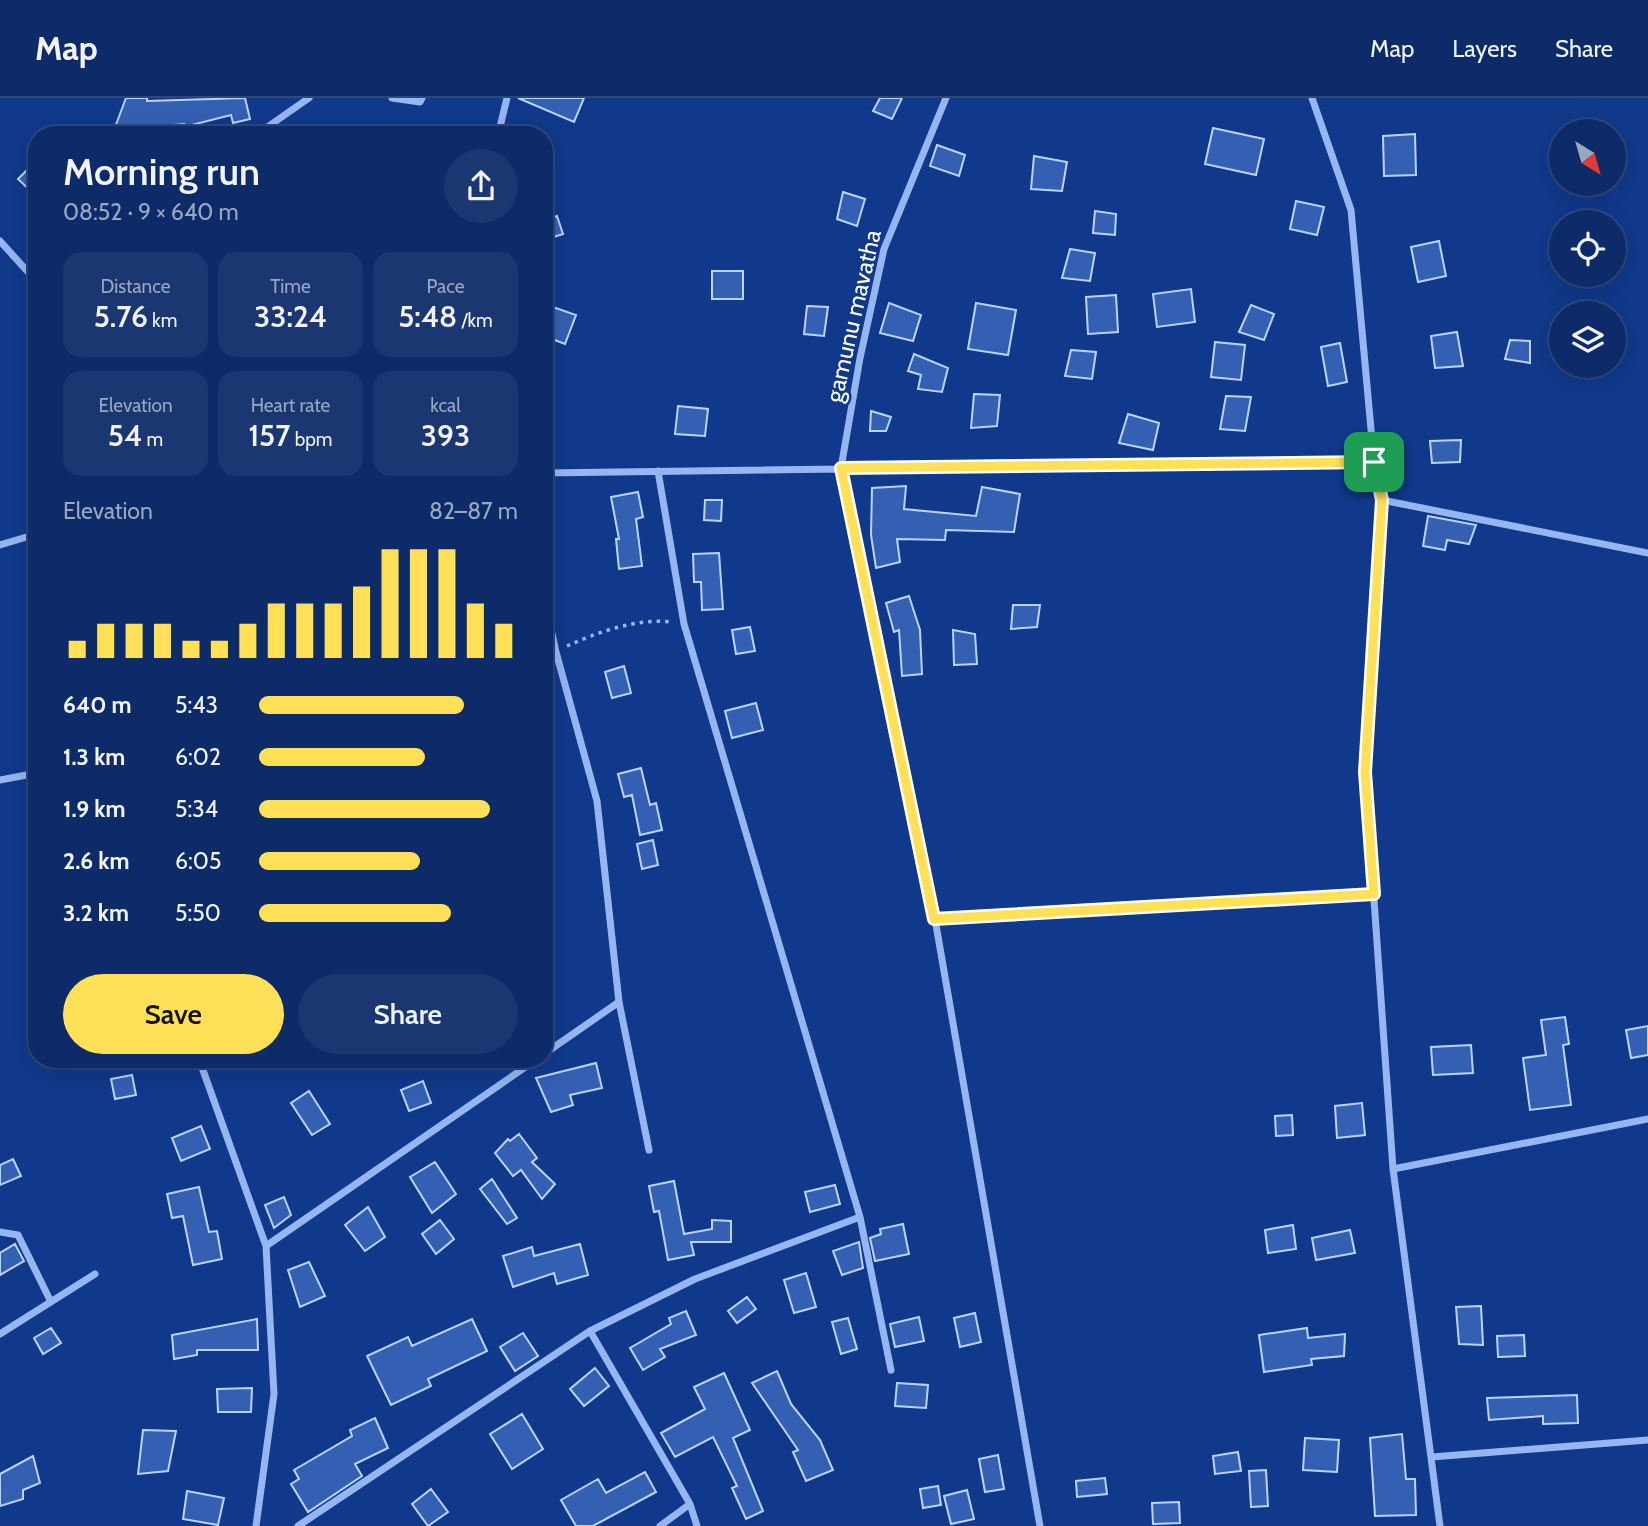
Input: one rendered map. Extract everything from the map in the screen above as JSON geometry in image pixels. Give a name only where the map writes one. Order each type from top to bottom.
[{"type":"street","points":[[269,126],[309,98]]},
{"type":"street","points":[[391,98],[420,102],[422,98]]},
{"type":"street","points":[[500,126],[507,98]]},
{"type":"street","name":"gamunu mavatha","points":[[841,468],[860,358],[884,249],[946,98]]},
{"type":"street","points":[[1312,98],[1351,210],[1374,462],[1382,500],[1365,772],[1393,1169],[1440,1526]]},
{"type":"street","points":[[0,241],[28,272]]},
{"type":"street","points":[[553,473],[1374,462]]},
{"type":"street","points":[[841,468],[934,919],[1040,1526]]},
{"type":"street","points":[[658,471],[684,624],[860,1217],[891,1370]]},
{"type":"street","points":[[1382,500],[1648,553]]},
{"type":"street","points":[[0,545],[28,537]]},
{"type":"street","points":[[553,638],[597,801],[619,1002],[649,1150]]},
{"type":"street","points":[[0,780],[28,775]]},
{"type":"street","points":[[934,919],[1374,894]]},
{"type":"street","points":[[553,1048],[619,1002]]},
{"type":"street","points":[[202,1068],[266,1245],[274,1394],[256,1526]]},
{"type":"street","points":[[266,1245],[524,1068]]},
{"type":"street","points":[[1393,1169],[1648,1119]]},
{"type":"street","points":[[298,1526],[590,1331],[695,1279],[860,1217]]},
{"type":"street","points":[[0,1232],[18,1235],[51,1302]]},
{"type":"street","points":[[0,1334],[95,1274]]},
{"type":"street","points":[[590,1331],[690,1504],[696,1526]]},
{"type":"street","points":[[1432,1457],[1648,1440]]},
{"type":"street","points":[[660,1526],[690,1504]]},
{"type":"path","points":[[556,652],[615,629],[656,620],[684,624]]},
{"type":"building","points":[[126,98],[147,98],[147,101],[245,98],[250,119],[233,123],[231,115],[188,126],[116,126]]},
{"type":"building","points":[[518,98],[584,98],[574,122]]},
{"type":"building","points":[[880,98],[902,98],[892,119],[873,111]]},
{"type":"building","points":[[1213,128],[1264,139],[1256,175],[1205,164]]},
{"type":"building","points":[[1415,134],[1416,175],[1384,176],[1383,136]]},
{"type":"building","points":[[937,145],[965,155],[959,176],[930,166]]},
{"type":"building","points":[[1034,156],[1067,162],[1062,191],[1031,189]]},
{"type":"building","points":[[28,169],[28,188],[18,179]]},
{"type":"building","points":[[843,192],[865,199],[857,226],[837,219]]},
{"type":"building","points":[[1296,201],[1324,207],[1317,235],[1290,229]]},
{"type":"building","points":[[1095,211],[1116,214],[1115,235],[1093,233]]},
{"type":"building","points":[[557,216],[563,234],[553,237],[553,217]]},
{"type":"building","points":[[1439,241],[1446,276],[1418,282],[1411,247]]},
{"type":"building","points":[[1070,249],[1095,253],[1090,281],[1062,278]]},
{"type":"building","points":[[712,271],[743,271],[743,299],[712,299]]},
{"type":"building","points":[[1191,289],[1195,322],[1157,327],[1153,294]]},
{"type":"building","points":[[1116,295],[1118,332],[1088,334],[1086,297]]},
{"type":"building","points":[[889,303],[921,315],[913,341],[880,333]]},
{"type":"building","points":[[976,303],[1016,310],[1008,355],[968,349]]},
{"type":"building","points":[[1251,305],[1274,314],[1264,340],[1239,332]]},
{"type":"building","points":[[807,306],[828,307],[824,336],[804,334]]},
{"type":"building","points":[[553,307],[576,315],[565,344],[553,339]]},
{"type":"building","points":[[1457,332],[1463,366],[1435,368],[1431,336]]},
{"type":"building","points":[[1510,340],[1530,341],[1530,363],[1505,359]]},
{"type":"building","points":[[1215,342],[1245,345],[1241,380],[1211,377]]},
{"type":"building","points":[[1340,343],[1347,382],[1328,386],[1321,347]]},
{"type":"building","points":[[1071,350],[1096,352],[1092,379],[1065,376]]},
{"type":"building","points":[[914,354],[948,368],[942,392],[918,389],[921,375],[908,371]]},
{"type":"building","points":[[974,394],[1000,395],[997,426],[971,428]]},
{"type":"building","points":[[1226,396],[1251,397],[1245,431],[1220,429]]},
{"type":"building","points":[[678,406],[708,409],[705,436],[675,434]]},
{"type":"building","points":[[871,411],[891,417],[886,431],[870,431]]},
{"type":"building","points":[[1128,414],[1159,423],[1153,450],[1119,443]]},
{"type":"building","points":[[1461,440],[1460,462],[1432,463],[1430,441]]},
{"type":"building","points":[[906,486],[904,509],[976,516],[982,487],[1020,494],[1014,532],[946,530],[945,540],[897,539],[900,562],[876,568],[871,535],[872,488]]},
{"type":"building","points":[[638,492],[643,517],[636,519],[642,566],[619,569],[616,539],[619,539],[611,497]]},
{"type":"building","points":[[705,500],[722,500],[721,521],[704,520]]},
{"type":"building","points":[[1428,516],[1476,525],[1469,544],[1447,540],[1445,550],[1423,546]]},
{"type":"building","points":[[719,553],[723,609],[702,610],[701,582],[694,582],[693,554]]},
{"type":"building","points":[[909,596],[920,630],[922,674],[902,676],[899,630],[894,632],[886,603]]},
{"type":"building","points":[[1013,605],[1040,605],[1037,627],[1011,629]]},
{"type":"building","points":[[750,627],[755,651],[736,654],[732,630]]},
{"type":"building","points":[[953,630],[975,634],[977,664],[954,665]]},
{"type":"building","points":[[624,666],[631,693],[612,698],[605,672]]},
{"type":"building","points":[[756,703],[763,730],[732,738],[725,711]]},
{"type":"building","points":[[641,768],[650,805],[656,803],[662,830],[640,835],[632,795],[624,797],[618,774]]},
{"type":"building","points":[[653,840],[658,865],[642,869],[637,844]]},
{"type":"building","points":[[1565,1017],[1569,1044],[1563,1045],[1571,1105],[1530,1110],[1523,1058],[1546,1055],[1541,1020]]},
{"type":"building","points":[[1648,1026],[1648,1055],[1631,1058],[1626,1030]]},
{"type":"building","points":[[1471,1045],[1473,1073],[1433,1075],[1431,1047]]},
{"type":"building","points":[[596,1063],[602,1088],[570,1095],[573,1105],[551,1112],[536,1078]]},
{"type":"building","points":[[132,1075],[136,1095],[115,1099],[111,1079]]},
{"type":"building","points":[[423,1081],[431,1103],[409,1111],[401,1090]]},
{"type":"building","points":[[309,1091],[330,1124],[312,1135],[291,1103]]},
{"type":"building","points":[[1362,1103],[1365,1135],[1337,1138],[1335,1106]]},
{"type":"building","points":[[1292,1115],[1293,1135],[1276,1136],[1275,1116]]},
{"type":"building","points":[[201,1126],[210,1149],[181,1161],[172,1138]]},
{"type":"building","points":[[519,1134],[537,1158],[532,1162],[555,1184],[542,1199],[521,1170],[513,1176],[495,1153],[508,1139],[510,1141]]},
{"type":"building","points":[[13,1159],[21,1176],[0,1185],[0,1165]]},
{"type":"building","points":[[435,1162],[456,1194],[432,1213],[410,1177]]},
{"type":"building","points":[[492,1179],[517,1218],[507,1224],[480,1189]]},
{"type":"building","points":[[674,1181],[684,1234],[712,1229],[712,1220],[731,1221],[731,1242],[691,1242],[694,1255],[668,1260],[659,1211],[654,1212],[649,1186]]},
{"type":"building","points":[[835,1185],[840,1204],[810,1212],[805,1192]]},
{"type":"building","points":[[199,1187],[209,1232],[217,1231],[222,1259],[193,1265],[183,1216],[172,1218],[167,1194]]},
{"type":"building","points":[[284,1197],[291,1215],[274,1228],[265,1205]]},
{"type":"building","points":[[368,1207],[385,1237],[365,1251],[345,1225]]},
{"type":"building","points":[[440,1220],[454,1239],[436,1254],[422,1234]]},
{"type":"building","points":[[903,1224],[909,1254],[875,1261],[870,1238],[881,1234],[880,1229]]},
{"type":"building","points":[[1293,1225],[1296,1249],[1268,1253],[1265,1230]]},
{"type":"building","points":[[1350,1230],[1355,1253],[1316,1260],[1312,1238]]},
{"type":"building","points":[[859,1242],[863,1268],[842,1275],[833,1251]]},
{"type":"building","points":[[15,1244],[24,1261],[0,1275],[0,1253]]},
{"type":"building","points":[[580,1244],[588,1275],[557,1284],[554,1273],[513,1287],[503,1256],[532,1247],[534,1256]]},
{"type":"building","points":[[309,1262],[325,1296],[300,1307],[288,1270]]},
{"type":"building","points":[[806,1273],[816,1307],[794,1313],[784,1280]]},
{"type":"building","points":[[747,1297],[756,1309],[737,1323],[728,1311]]},
{"type":"building","points":[[1481,1306],[1483,1345],[1459,1344],[1456,1307]]},
{"type":"building","points":[[686,1311],[696,1335],[660,1349],[665,1357],[643,1370],[630,1348],[671,1324],[669,1318]]},
{"type":"building","points":[[975,1313],[981,1342],[960,1347],[954,1318]]},
{"type":"building","points":[[919,1317],[924,1341],[895,1347],[890,1324]]},
{"type":"building","points":[[848,1318],[857,1349],[841,1354],[832,1322]]},
{"type":"building","points":[[257,1319],[258,1350],[197,1350],[197,1355],[174,1359],[172,1335]]},
{"type":"building","points":[[472,1319],[487,1351],[428,1379],[431,1386],[391,1405],[367,1356],[408,1337],[412,1346]]},
{"type":"building","points":[[51,1328],[61,1343],[43,1354],[34,1338]]},
{"type":"building","points":[[1307,1328],[1308,1338],[1345,1334],[1344,1356],[1311,1359],[1312,1365],[1264,1372],[1259,1335]]},
{"type":"building","points":[[523,1333],[538,1356],[515,1371],[500,1347]]},
{"type":"building","points":[[1524,1335],[1525,1356],[1498,1357],[1497,1336]]},
{"type":"building","points":[[595,1368],[609,1386],[584,1406],[570,1389]]},
{"type":"building","points":[[777,1371],[791,1404],[820,1440],[833,1470],[806,1481],[793,1452],[798,1450],[752,1383]]},
{"type":"building","points":[[724,1373],[750,1430],[733,1438],[763,1511],[746,1519],[732,1488],[737,1486],[713,1437],[675,1457],[661,1433],[705,1409],[694,1387]]},
{"type":"building","points":[[897,1383],[928,1385],[926,1408],[895,1406]]},
{"type":"building","points":[[252,1388],[251,1412],[218,1412],[217,1389]]},
{"type":"building","points":[[1577,1395],[1578,1423],[1543,1424],[1543,1416],[1489,1420],[1487,1398]]},
{"type":"building","points":[[522,1414],[543,1449],[512,1469],[490,1434]]},
{"type":"building","points":[[375,1418],[388,1448],[355,1464],[362,1476],[308,1512],[291,1484],[299,1479],[294,1470],[352,1436],[350,1430]]},
{"type":"building","points":[[143,1430],[176,1431],[168,1471],[138,1474]]},
{"type":"building","points":[[1402,1434],[1406,1479],[1415,1479],[1416,1515],[1375,1516],[1370,1438]]},
{"type":"building","points":[[1305,1438],[1339,1440],[1337,1472],[1303,1470]]},
{"type":"building","points":[[1238,1452],[1241,1471],[1215,1474],[1213,1456]]},
{"type":"building","points":[[998,1455],[1004,1489],[985,1492],[979,1459]]},
{"type":"building","points":[[33,1456],[40,1483],[23,1490],[23,1499],[0,1506],[0,1474]]},
{"type":"building","points":[[1266,1470],[1268,1506],[1251,1507],[1249,1471]]},
{"type":"building","points":[[645,1472],[656,1492],[593,1526],[576,1526],[561,1500],[598,1479],[606,1493]]},
{"type":"building","points":[[1105,1478],[1107,1494],[1077,1497],[1076,1481]]},
{"type":"building","points":[[938,1486],[941,1505],[923,1508],[920,1489]]},
{"type":"building","points":[[431,1489],[448,1512],[428,1526],[412,1504]]},
{"type":"building","points":[[967,1490],[974,1519],[951,1524],[944,1496]]},
{"type":"building","points":[[187,1491],[224,1498],[218,1525],[183,1519]]},
{"type":"building","points":[[1179,1502],[1180,1523],[1153,1524],[1152,1503]]},
{"type":"route","points":[[1374,462],[1382,500],[1365,772],[1374,894],[934,919],[841,468],[1374,462]]}]
